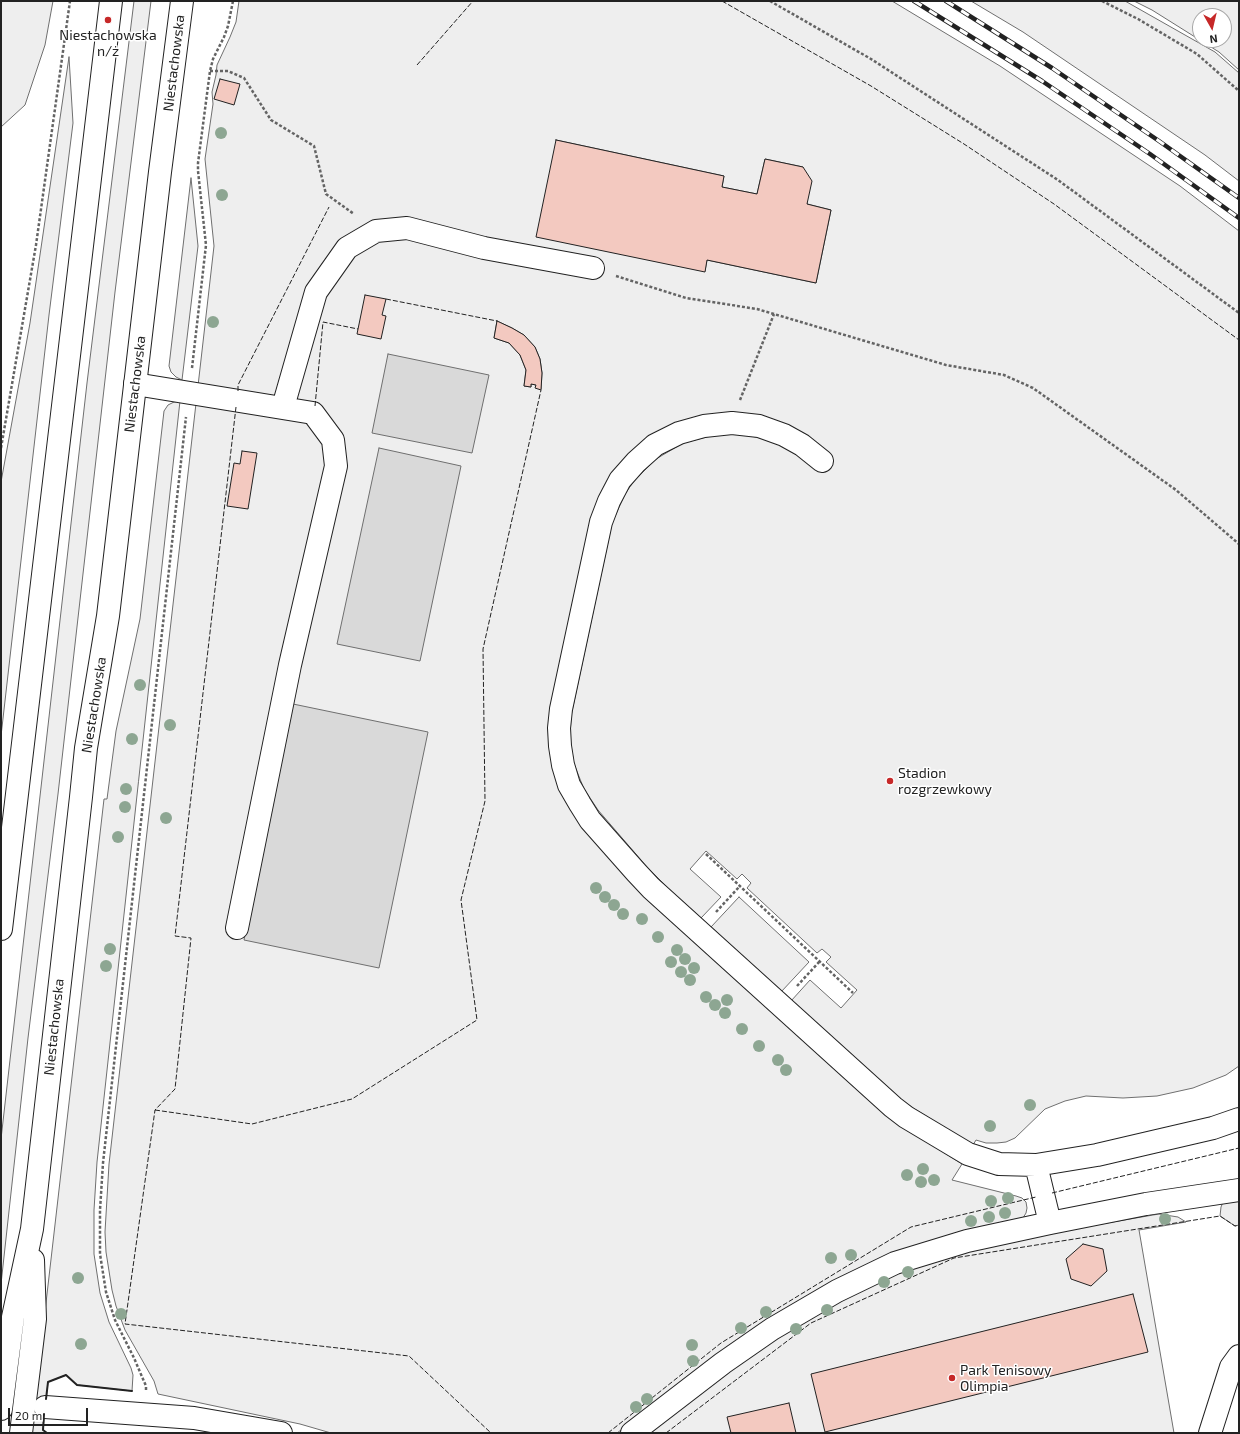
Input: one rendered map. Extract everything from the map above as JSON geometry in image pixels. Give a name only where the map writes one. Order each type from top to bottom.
[{"type":"main road","points":[[1,929],[110,1]]},
{"type":"main road","name":"Niestachowska","points":[[1,1409],[13,1317],[32,1229],[86,748],[108,616],[160,172],[182,1]]},
{"type":"main road","points":[[283,407],[316,292],[347,248],[376,232],[407,228],[484,248],[593,268]]},
{"type":"main road","points":[[135,384],[313,413],[333,440],[336,466],[290,665],[237,928]]},
{"type":"main road","points":[[822,461],[802,445],[784,435],[759,426],[732,423],[704,426],[679,433],[655,445],[636,462],[620,480],[609,501],[601,522],[561,709],[559,728],[563,765],[570,785],[590,820],[636,872],[894,1107],[906,1117],[968,1154],[999,1164],[1036,1165],[1157,1141],[1213,1128],[1239,1119]]},
{"type":"main road","points":[[1036,1165],[1050,1223]]},
{"type":"main road","points":[[632,1433],[772,1329],[837,1291],[895,1262],[967,1241],[1050,1223],[1146,1204],[1239,1190]]},
{"type":"main road","points":[[22,1433],[35,1319],[32,1229]]},
{"type":"main road","points":[[1210,1433],[1231,1367],[1239,1356]]},
{"type":"main road","points":[[45,1407],[194,1418],[281,1433]]},
{"type":"path","points":[[1,448],[36,244],[70,1]]},
{"type":"path","points":[[146,1393],[146,1386],[115,1320],[106,1292],[100,1254],[100,1210],[103,1163],[206,246],[198,171],[210,70],[213,59],[228,26],[234,1]]},
{"type":"path","points":[[770,1],[871,59],[1052,176],[1239,313]]},
{"type":"path","points":[[1102,1],[1138,19],[1196,54],[1239,91]]},
{"type":"path","points":[[210,70],[228,71],[244,78],[270,120],[314,146],[326,194],[376,232]]},
{"type":"path","points":[[593,268],[686,298],[774,314],[946,365],[1004,375],[1033,388],[1176,490],[1239,544]]},
{"type":"path","points":[[732,423],[774,314]]},
{"type":"path","points":[[706,854],[853,993]]},
{"type":"path","points":[[699,930],[740,886]]},
{"type":"path","points":[[780,1004],[820,961]]},
{"type":"shaded area","points":[[1,1],[53,1],[45,45],[25,105],[1,127]]},
{"type":"shaded area","points":[[134,1],[151,1],[115,292],[58,794],[28,1038],[1,1284],[1,1139],[87,383]]},
{"type":"shaded area","points":[[239,1],[892,1],[1000,66],[1180,186],[1239,231],[1239,1066],[1226,1075],[1193,1088],[1157,1096],[1123,1098],[1086,1096],[1065,1101],[1045,1109],[1015,1138],[1006,1142],[997,1143],[986,1143],[976,1140],[973,1145],[905,1103],[791,1001],[810,980],[841,1008],[857,990],[826,962],[831,957],[822,949],[817,953],[747,888],[751,883],[742,874],[737,879],[706,851],[690,869],[721,897],[701,918],[647,867],[598,810],[584,789],[574,764],[570,740],[571,716],[612,523],[625,494],[634,481],[656,459],[683,443],[714,435],[730,434],[761,438],[767,418],[630,454],[551,712],[564,796],[894,1121],[962,1164],[952,1180],[1022,1198],[1026,1202],[1027,1208],[1023,1218],[919,1245],[874,1261],[832,1283],[686,1381],[617,1433],[331,1433],[300,1424],[158,1394],[154,1381],[125,1330],[116,1306],[106,1252],[105,1232],[109,1164],[214,246],[205,159],[213,104],[212,92],[217,65],[236,22]],"holes":[[[556,140],[724,176],[722,187],[757,194],[765,159],[803,167],[807,204],[831,210],[816,283],[707,260],[705,271]],[[497,321],[524,335],[535,347],[540,359],[542,373],[541,389],[536,385],[531,384],[531,387],[524,386],[526,370],[520,355],[509,343],[494,338]]]},
{"type":"shaded area","points":[[971,1],[1125,1],[1192,39],[1192,48],[1208,48],[1215,52],[1239,73],[1239,181],[1205,155],[1023,32]]},
{"type":"shaded area","points":[[1134,1],[1239,1],[1239,70],[1213,48],[1232,48],[1232,8],[1192,8],[1192,35],[1152,10]]},
{"type":"shaded area","points":[[69,57],[73,123],[49,315],[1,736],[1,482],[30,323]]},
{"type":"shaded area","points":[[191,178],[198,246],[182,380],[171,372],[169,366]]},
{"type":"shaded area","points":[[388,354],[489,375],[472,453],[372,433]]},
{"type":"shaded area","points":[[180,401],[97,1162],[94,1210],[94,1254],[100,1293],[109,1322],[131,1368],[133,1375],[132,1391],[77,1385],[66,1375],[48,1382],[43,1430],[47,1433],[31,1433],[104,799],[107,799],[116,731],[140,619],[164,411],[168,405]]},
{"type":"shaded area","points":[[379,448],[461,466],[420,661],[337,644]]},
{"type":"shaded area","points":[[293,704],[428,732],[379,968],[244,940]]},
{"type":"shaded area","points":[[739,897],[809,962],[781,992],[711,927]]},
{"type":"shaded area","points":[[1239,1196],[1239,1225],[1235,1226],[1220,1216],[1221,1207],[1223,1202]]},
{"type":"shaded area","name":"Park Tenisowy Olimpia","points":[[1159,1214],[1178,1217],[1186,1222],[1139,1230],[1174,1433],[646,1433],[766,1343],[881,1276],[1014,1239]]},
{"type":"building","points":[[220,79],[240,84],[234,105],[214,99]]},
{"type":"building","points":[[556,140],[724,176],[722,187],[757,194],[765,159],[803,167],[812,181],[807,204],[831,210],[816,283],[707,260],[705,272],[536,237]]},
{"type":"building","points":[[365,295],[386,299],[382,315],[386,316],[381,339],[357,334]]},
{"type":"building","points":[[497,321],[524,335],[535,347],[540,359],[542,373],[541,390],[535,388],[536,385],[531,384],[531,387],[524,386],[526,370],[520,355],[509,343],[494,338]]},
{"type":"building","points":[[242,451],[257,453],[248,509],[227,506],[234,463],[240,464]]},
{"type":"building","points":[[1083,1244],[1103,1249],[1107,1271],[1091,1286],[1071,1279],[1066,1259]]},
{"type":"building","points":[[1133,1294],[1148,1352],[825,1432],[811,1374]]},
{"type":"building","points":[[789,1403],[796,1433],[731,1433],[727,1417]]},
{"type":"railway","points":[[914,1],[1042,81],[1150,154],[1239,218]]},
{"type":"railway","points":[[946,1],[1052,68],[1239,198]]},
{"type":"fence","points":[[417,65],[473,1]]},
{"type":"fence","points":[[722,1],[871,86],[964,144],[1054,204],[1239,340]]},
{"type":"fence","points":[[238,391],[238,385],[329,207]]},
{"type":"fence","points":[[386,299],[497,321]]},
{"type":"fence","points":[[315,406],[323,322],[358,329]]},
{"type":"fence","points":[[155,1110],[252,1124],[352,1099],[477,1020],[461,900],[485,801],[483,649],[541,390]]},
{"type":"fence","points":[[236,407],[175,936],[191,938],[175,1089],[155,1110],[125,1324],[409,1356],[491,1433]]},
{"type":"fence","points":[[1052,1193],[1239,1148]]},
{"type":"fence","points":[[608,1433],[721,1343],[911,1227],[1036,1197]]},
{"type":"fence","points":[[666,1433],[811,1323],[954,1258],[1220,1216],[1235,1226],[1239,1225]]},
{"type":"wall","points":[[46,1399],[48,1382],[66,1375],[77,1385],[132,1391]]},
{"type":"wall","points":[[44,1414],[43,1430],[47,1433]]},
{"type":"place","name":"Niestachowska n/ż","points":[[108,20]]},
{"type":"place","name":"Stadion rozgrzewkowy","points":[[890,781]]},
{"type":"place","name":"Park Tenisowy Olimpia","points":[[952,1378]]}]
